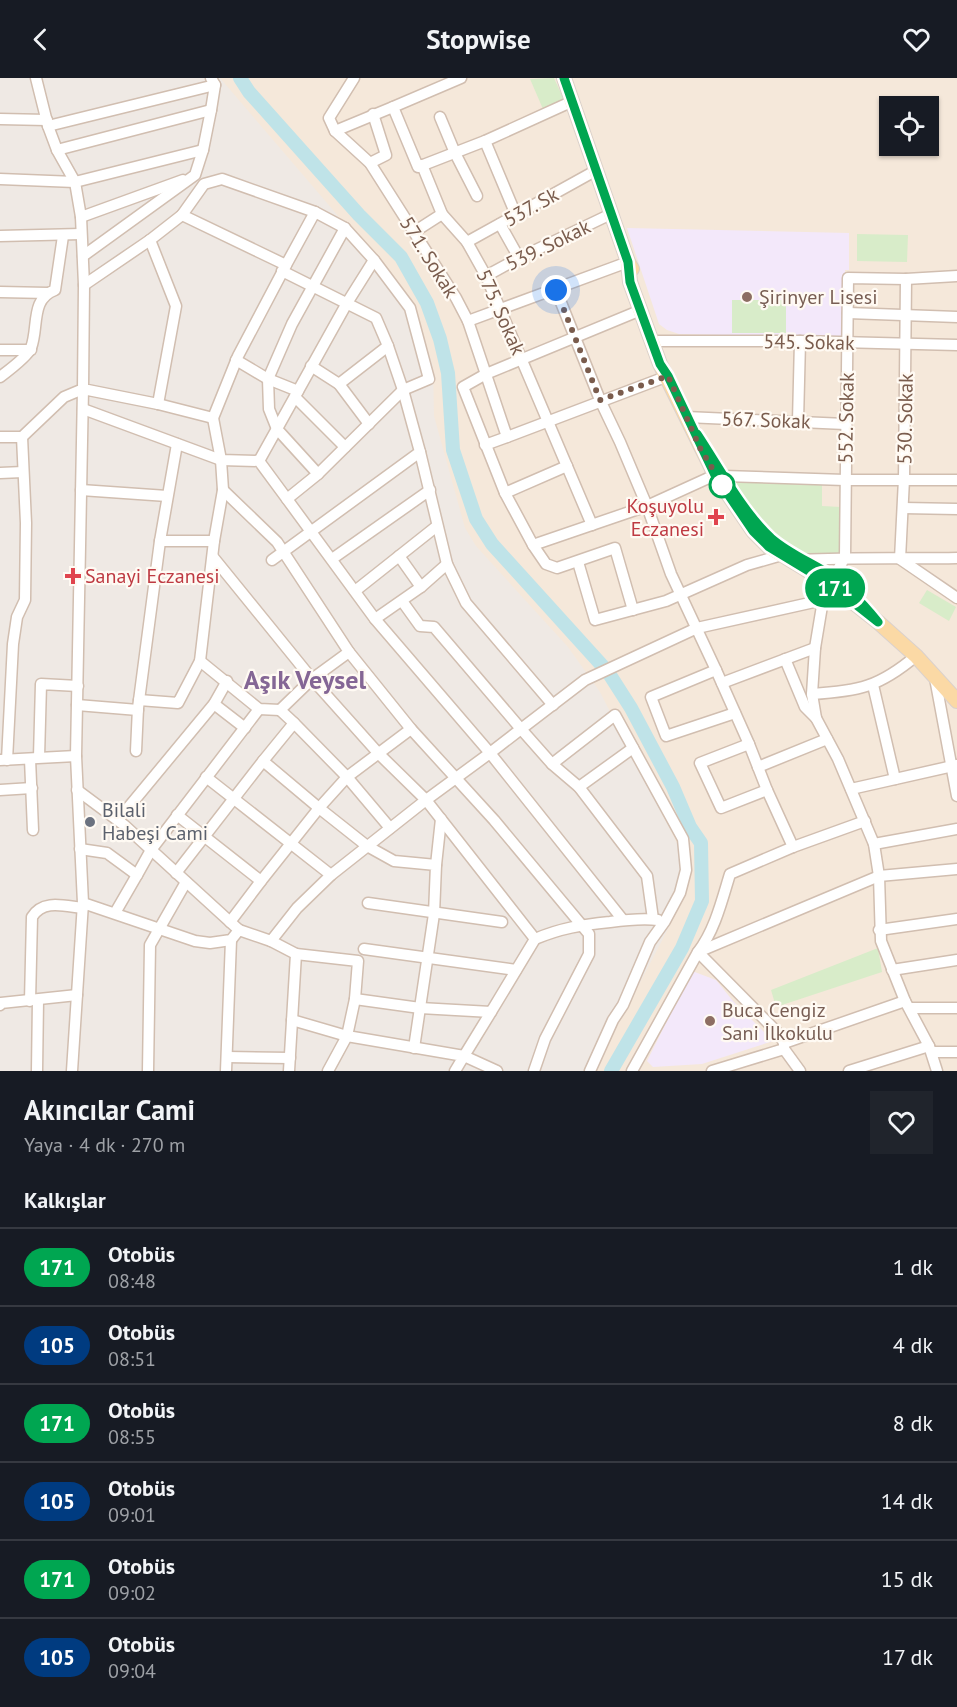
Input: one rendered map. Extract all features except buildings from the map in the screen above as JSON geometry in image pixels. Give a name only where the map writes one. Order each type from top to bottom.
[{"type":"main road","points":[[564,78],[610,214],[628,262],[638,279],[657,341],[660,364],[668,376],[686,417],[753,531],[769,547],[832,581]]},
{"type":"main road","points":[[628,262],[630,282],[657,341]]},
{"type":"main road","points":[[720,475],[756,523],[773,540],[866,608],[916,656],[957,701]]},
{"type":"street","points":[[38,78],[47,123],[57,150],[75,182],[81,217],[84,285],[76,756],[83,905],[72,1071]]},
{"type":"street","points":[[354,78],[329,118],[335,131],[461,78]]},
{"type":"street","points":[[0,119],[47,123],[213,82],[211,110],[195,175],[83,256]]},
{"type":"street","points":[[420,166],[485,141],[573,101]]},
{"type":"street","name":"575. Sokak","points":[[393,107],[442,214],[467,242],[486,276],[592,525]]},
{"type":"street","points":[[57,150],[211,110]]},
{"type":"street","points":[[370,162],[386,155],[374,114]]},
{"type":"street","points":[[440,117],[477,196]]},
{"type":"street","name":"571. Sokak","points":[[335,131],[370,162],[456,298],[468,321],[507,437]]},
{"type":"street","points":[[485,141],[516,215]]},
{"type":"street","points":[[0,179],[75,182],[203,150]]},
{"type":"street","name":"537. Sk","points":[[467,242],[595,171]]},
{"type":"street","points":[[81,217],[195,175]]},
{"type":"street","points":[[84,285],[182,215],[204,184],[222,179],[315,212],[345,228],[374,260],[410,308],[433,380],[403,390],[318,474],[287,499]]},
{"type":"street","points":[[77,705],[178,703],[200,661],[214,542],[223,490],[221,460],[213,417],[236,360],[315,212]]},
{"type":"street","points":[[414,232],[442,214]]},
{"type":"street","name":"539. Sokak","points":[[486,276],[610,214]]},
{"type":"street","points":[[182,215],[375,318],[388,346],[403,390],[447,564],[466,603],[553,705]]},
{"type":"street","points":[[500,224],[519,258]]},
{"type":"street","points":[[318,474],[277,429],[269,409],[268,379],[292,324],[345,228]]},
{"type":"street","points":[[0,236],[81,234]]},
{"type":"street","points":[[0,292],[55,290],[63,236]]},
{"type":"street","points":[[150,240],[176,306],[158,404]]},
{"type":"street","points":[[259,461],[347,303],[374,260]]},
{"type":"street","points":[[468,321],[628,262]]},
{"type":"street","points":[[906,279],[957,276]]},
{"type":"street","name":"552. Sokak","points":[[845,557],[848,278],[906,279]]},
{"type":"street","name":"530. Sokak","points":[[900,559],[904,480],[906,279]]},
{"type":"street","points":[[556,290],[646,506],[671,574],[717,670],[793,847]]},
{"type":"street","points":[[0,377],[31,350],[40,299],[48,292]]},
{"type":"street","points":[[633,610],[615,548],[557,568],[544,562],[505,493],[463,387],[486,374],[641,310]]},
{"type":"street","points":[[848,313],[957,317]]},
{"type":"street","name":"545. Sokak","points":[[657,341],[800,341],[957,345]]},
{"type":"street","points":[[798,421],[800,341]]},
{"type":"street","points":[[339,384],[388,346]]},
{"type":"street","points":[[0,350],[31,350]]},
{"type":"street","points":[[236,360],[297,394],[345,447]]},
{"type":"street","points":[[311,366],[339,384],[369,424]]},
{"type":"street","points":[[485,445],[668,376]]},
{"type":"street","points":[[0,437],[22,437],[64,397],[83,389],[213,417]]},
{"type":"street","points":[[83,409],[221,460],[259,461]]},
{"type":"street","name":"567. Sokak","points":[[686,417],[846,424]]},
{"type":"street","points":[[22,437],[26,523],[25,600],[17,617],[13,644],[6,699],[4,760],[76,756]]},
{"type":"street","points":[[136,751],[138,705],[160,541],[177,444]]},
{"type":"street","points":[[272,560],[420,452]]},
{"type":"street","points":[[259,461],[375,619],[490,753],[623,920]]},
{"type":"street","points":[[505,493],[567,466]]},
{"type":"street","points":[[0,473],[23,472]]},
{"type":"street","points":[[533,546],[646,506],[720,475],[845,480],[957,480]]},
{"type":"street","points":[[81,490],[167,496]]},
{"type":"street","points":[[223,490],[277,542],[349,652],[411,729],[494,820],[589,934],[588,954],[545,1039],[534,1071]]},
{"type":"street","points":[[332,559],[429,490]]},
{"type":"street","points":[[903,508],[957,509]]},
{"type":"street","points":[[355,591],[437,526]]},
{"type":"street","points":[[160,541],[214,542]]},
{"type":"street","points":[[747,565],[769,547]]},
{"type":"street","points":[[578,562],[595,620],[666,601],[747,565],[782,555]]},
{"type":"street","points":[[399,556],[421,587]]},
{"type":"street","points":[[213,557],[312,680],[379,754],[426,800],[535,939]]},
{"type":"street","points":[[816,718],[812,694],[815,648],[823,600],[845,557]]},
{"type":"street","points":[[803,560],[845,557],[957,558]]},
{"type":"street","points":[[900,559],[957,598]]},
{"type":"street","points":[[375,619],[421,587],[447,564]]},
{"type":"street","points":[[271,940],[297,908],[331,875],[585,680],[697,628],[823,600]]},
{"type":"street","points":[[402,601],[420,626],[434,627],[552,764],[579,788],[647,876],[653,919]]},
{"type":"street","points":[[0,644],[13,644]]},
{"type":"street","points":[[722,683],[815,648]]},
{"type":"street","points":[[280,710],[312,680],[349,652]]},
{"type":"street","points":[[812,694],[845,692],[873,685],[900,670],[916,656]]},
{"type":"street","points":[[785,659],[805,707],[816,718],[827,739],[874,844],[879,876],[881,941],[908,1005],[931,1049],[937,1071]]},
{"type":"street","points":[[200,661],[259,709],[280,710],[347,777],[390,828]]},
{"type":"street","points":[[717,670],[651,697],[666,736],[735,713]]},
{"type":"street","points":[[934,678],[954,766],[957,796]]},
{"type":"street","points":[[117,820],[214,704],[227,681]]},
{"type":"street","points":[[33,830],[32,788],[42,684],[78,686]]},
{"type":"street","points":[[873,685],[895,779]]},
{"type":"street","points":[[214,704],[245,728]]},
{"type":"street","points":[[115,913],[151,850],[259,709]]},
{"type":"street","points":[[552,764],[615,715],[683,839],[687,870],[680,893],[665,921],[650,942],[623,1005],[613,1020],[590,1071]]},
{"type":"street","points":[[176,873],[294,723]]},
{"type":"street","points":[[226,1071],[231,940],[235,926],[261,881],[319,808],[347,777],[411,729]]},
{"type":"street","points":[[758,767],[827,739]]},
{"type":"street","points":[[749,744],[700,763],[721,808],[767,790]]},
{"type":"street","points":[[579,788],[633,748]]},
{"type":"street","points":[[263,761],[367,846],[394,861],[436,866]]},
{"type":"street","points":[[851,789],[954,766]]},
{"type":"street","points":[[206,777],[331,875]]},
{"type":"street","points":[[0,790],[32,788]]},
{"type":"street","points":[[77,790],[117,820],[235,926],[271,940],[296,954],[358,961],[355,999],[347,1036],[328,1071]]},
{"type":"street","points":[[177,814],[261,881]]},
{"type":"street","points":[[414,1048],[434,914],[441,819]]},
{"type":"street","points":[[632,1071],[706,941],[730,874],[793,847],[865,821]]},
{"type":"street","points":[[874,844],[957,830]]},
{"type":"street","points":[[80,849],[107,853],[137,875]]},
{"type":"street","points":[[698,952],[879,876],[957,869]]},
{"type":"street","points":[[148,1071],[150,945],[186,882]]},
{"type":"street","points":[[368,903],[502,922]]},
{"type":"street","points":[[37,1071],[32,917],[36,910],[44,906],[83,905],[115,913],[195,941],[210,943],[231,940]]},
{"type":"street","points":[[879,930],[957,919]]},
{"type":"street","points":[[455,1071],[535,939],[556,930],[582,924],[623,920],[665,921]]},
{"type":"street","points":[[364,949],[516,970]]},
{"type":"street","points":[[698,952],[780,1035],[784,1046],[800,1071]]},
{"type":"street","points":[[289,1071],[296,954]]},
{"type":"street","points":[[892,970],[957,960]]},
{"type":"street","points":[[0,1005],[1,1002],[34,1001],[77,995]]},
{"type":"street","points":[[355,999],[420,1008],[492,1012]]},
{"type":"street","points":[[712,1071],[908,1005],[957,1008]]},
{"type":"street","points":[[292,1020],[347,1036],[464,1056],[497,1071]]},
{"type":"street","points":[[849,1071],[931,1049],[957,1052]]},
{"type":"street","points":[[227,1057],[290,1058]]},
{"type":"shaded area","points":[[0,78],[957,78],[957,1071],[0,1071]]},
{"type":"shaded area","points":[[0,78],[220,78],[339,217],[379,260],[409,298],[433,366],[434,416],[465,528],[476,546],[568,647],[600,692],[691,871],[669,927],[594,1071],[0,1071]]},
{"type":"shaded area","name":"Şirinyer Lisesi","points":[[627,228],[849,233],[849,270],[845,270],[844,338],[679,334],[667,330],[659,324]]},
{"type":"shaded area","name":"Buca Cengiz Sani İlkokulu","points":[[692,971],[716,980],[733,1001],[773,1041],[702,1064],[653,1067],[647,1061]]},
{"type":"green space","points":[[554,78],[564,100],[543,109],[530,79]]},
{"type":"green space","points":[[857,234],[908,235],[907,262],[857,261]]},
{"type":"green space","points":[[732,300],[786,300],[786,333],[732,333]]},
{"type":"green space","points":[[735,480],[822,481],[822,506],[841,507],[841,555],[800,555],[755,519]]},
{"type":"green space","points":[[927,590],[956,607],[949,621],[919,603]]},
{"type":"green space","points":[[878,948],[882,972],[776,1007],[771,990]]},
{"type":"waterway","points":[[240,78],[249,92],[359,215],[401,257],[427,303],[440,339],[448,373],[453,450],[476,519],[492,544],[608,672],[631,708],[673,787],[690,827],[701,843],[702,901],[682,948],[611,1071]]},
{"type":"bus line","name":"171","points":[[564,78],[628,262],[630,282],[660,364],[668,376],[700,448],[715,475],[753,531],[769,547],[830,584],[878,622],[834,578],[773,540],[756,523],[697,434]]},
{"type":"place","name":"Şirinyer Lisesi","points":[[747,297]]},
{"type":"place","name":"Koşuyolu Eczanesi","points":[[716,517]]},
{"type":"place","name":"Sanayi Eczanesi","points":[[73,576]]},
{"type":"place","name":"Bilali Habeşi Cami","points":[[90,822]]},
{"type":"place","name":"Buca Cengiz Sani İlkokulu","points":[[710,1021]]},
{"type":"district","name":"Aşık Veysel","points":[[305,680]]},
{"type":"route","points":[[556,290],[600,400],[668,376],[700,448],[722,485]]}]
